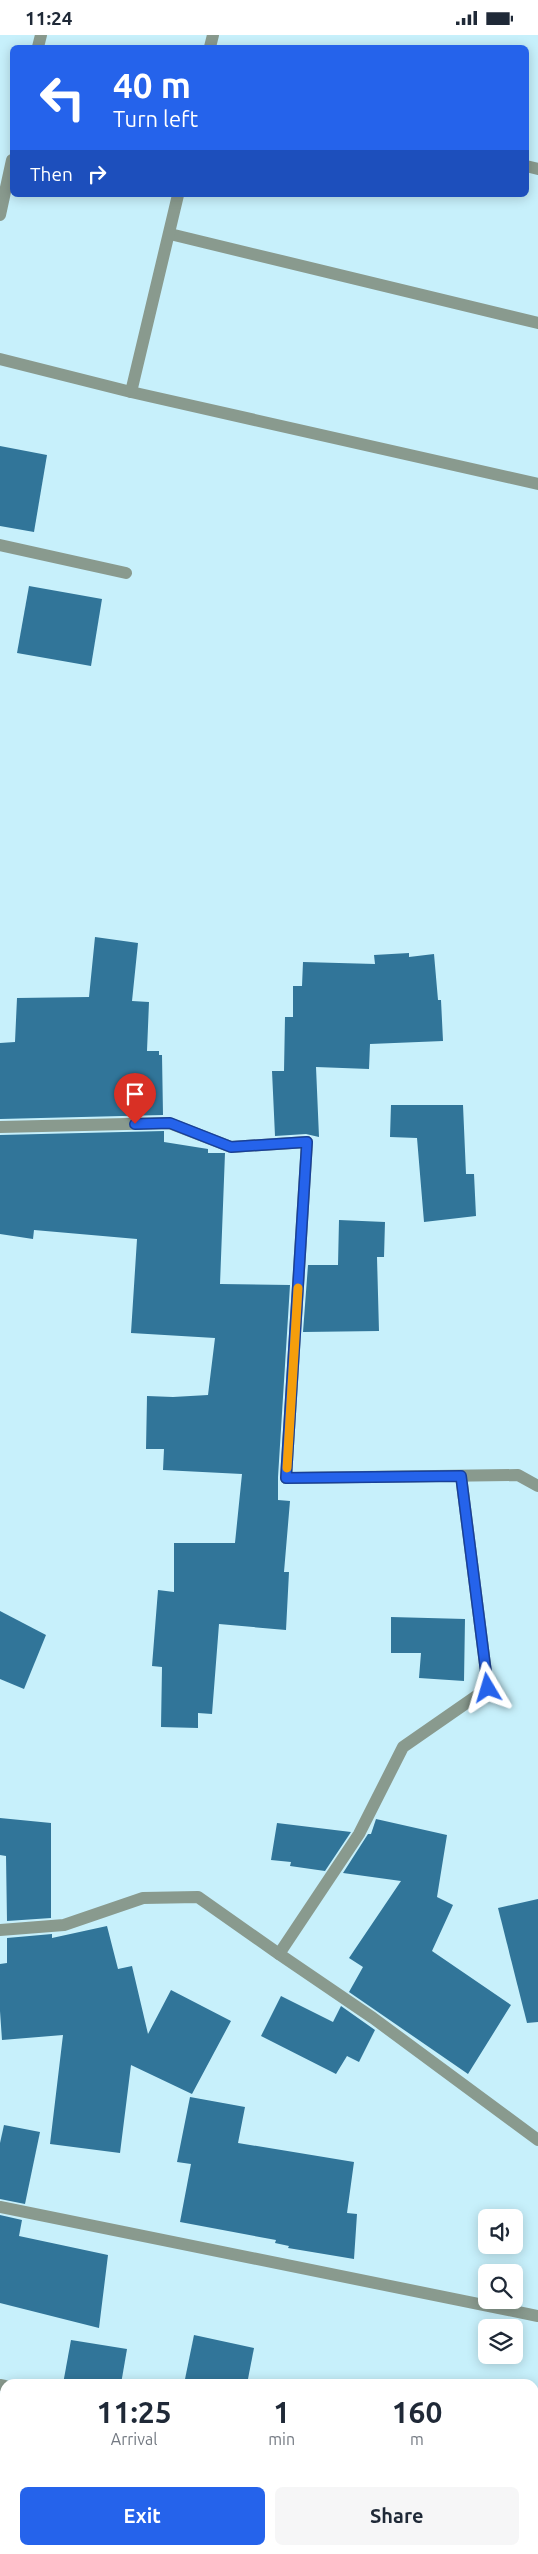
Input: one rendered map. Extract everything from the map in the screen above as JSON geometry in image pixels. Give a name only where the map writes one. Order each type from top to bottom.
[{"type":"street","points":[[0,215],[10,168]]},
{"type":"street","points":[[131,392],[178,197]]},
{"type":"street","points":[[170,234],[538,323]]},
{"type":"street","points":[[0,359],[131,392],[538,484]]},
{"type":"street","points":[[0,545],[126,573]]},
{"type":"street","points":[[0,1127],[170,1123],[231,1147],[307,1142],[286,1478],[518,1475],[538,1486]]},
{"type":"street","points":[[279,1954],[359,1834],[403,1747],[488,1688],[461,1476]]},
{"type":"street","points":[[0,1930],[64,1925],[143,1898],[198,1897],[373,2018],[538,2140]]},
{"type":"street","points":[[0,2207],[538,2316]]},
{"type":"building","points":[[0,446],[47,455],[34,532],[0,526]]},
{"type":"building","points":[[29,586],[102,599],[91,666],[17,653]]},
{"type":"building","points":[[95,937],[138,943],[132,1001],[149,1002],[147,1051],[159,1051],[159,1055],[162,1055],[163,1115],[0,1119],[0,1043],[15,1042],[17,998],[89,997]]},
{"type":"building","points":[[409,953],[409,957],[434,954],[438,1000],[441,1000],[443,1041],[370,1044],[369,1069],[316,1067],[319,1137],[306,1134],[275,1136],[272,1071],[284,1071],[285,1017],[293,1017],[293,986],[302,986],[303,962],[375,964],[374,955]]},
{"type":"building","points":[[391,1105],[463,1105],[466,1174],[474,1174],[476,1216],[424,1222],[417,1138],[390,1137]]},
{"type":"building","points":[[164,1131],[164,1142],[208,1149],[208,1153],[225,1153],[220,1284],[290,1285],[278,1477],[278,1500],[290,1501],[284,1572],[289,1572],[286,1630],[219,1624],[212,1714],[198,1713],[198,1728],[161,1727],[162,1667],[152,1666],[158,1590],[174,1592],[174,1543],[235,1543],[242,1474],[163,1470],[164,1449],[146,1449],[147,1396],[208,1395],[215,1338],[131,1333],[137,1239],[34,1230],[33,1239],[0,1234],[0,1135]]},
{"type":"building","points":[[339,1220],[385,1222],[384,1257],[377,1257],[379,1331],[303,1332],[308,1265],[338,1265]]},
{"type":"building","points":[[0,1611],[46,1635],[24,1689],[0,1679]]},
{"type":"building","points":[[391,1617],[465,1619],[464,1681],[419,1678],[421,1653],[391,1653]]},
{"type":"building","points":[[0,1818],[51,1823],[51,1918],[7,1921],[6,1856],[0,1855]]},
{"type":"building","points":[[376,1819],[447,1835],[437,1897],[453,1905],[432,1951],[511,2005],[468,2074],[349,1992],[363,1967],[349,1958],[401,1881],[343,1873],[368,1834],[371,1834]]},
{"type":"building","points":[[277,1823],[351,1832],[325,1871],[290,1866],[291,1862],[271,1860]]},
{"type":"building","points":[[538,1899],[538,2022],[527,2023],[498,1908]]},
{"type":"building","points":[[107,1926],[118,1969],[132,1966],[148,2034],[171,1990],[231,2021],[192,2094],[131,2065],[120,2153],[50,2144],[63,2035],[2,2040],[0,2011],[0,1964],[7,1963],[7,1938],[52,1934],[52,1938]]},
{"type":"building","points":[[281,1996],[333,2022],[341,2006],[375,2030],[359,2062],[347,2056],[336,2074],[261,2036]]},
{"type":"building","points":[[190,2097],[245,2107],[238,2143],[354,2162],[347,2213],[357,2214],[354,2259],[288,2248],[289,2246],[275,2243],[276,2240],[180,2222],[191,2164],[177,2162]]},
{"type":"building","points":[[4,2125],[40,2132],[25,2204],[0,2199],[0,2143]]},
{"type":"building","points":[[0,2215],[22,2220],[19,2236],[108,2255],[99,2328],[0,2303]]},
{"type":"building","points":[[194,2335],[254,2348],[248,2379],[185,2379]]},
{"type":"building","points":[[71,2340],[127,2349],[122,2379],[64,2379]]},
{"type":"slow traffic","points":[[287,1468],[298,1288]]},
{"type":"route","points":[[135,1124],[170,1123],[231,1147],[307,1142],[286,1478],[461,1476],[488,1688]]}]
